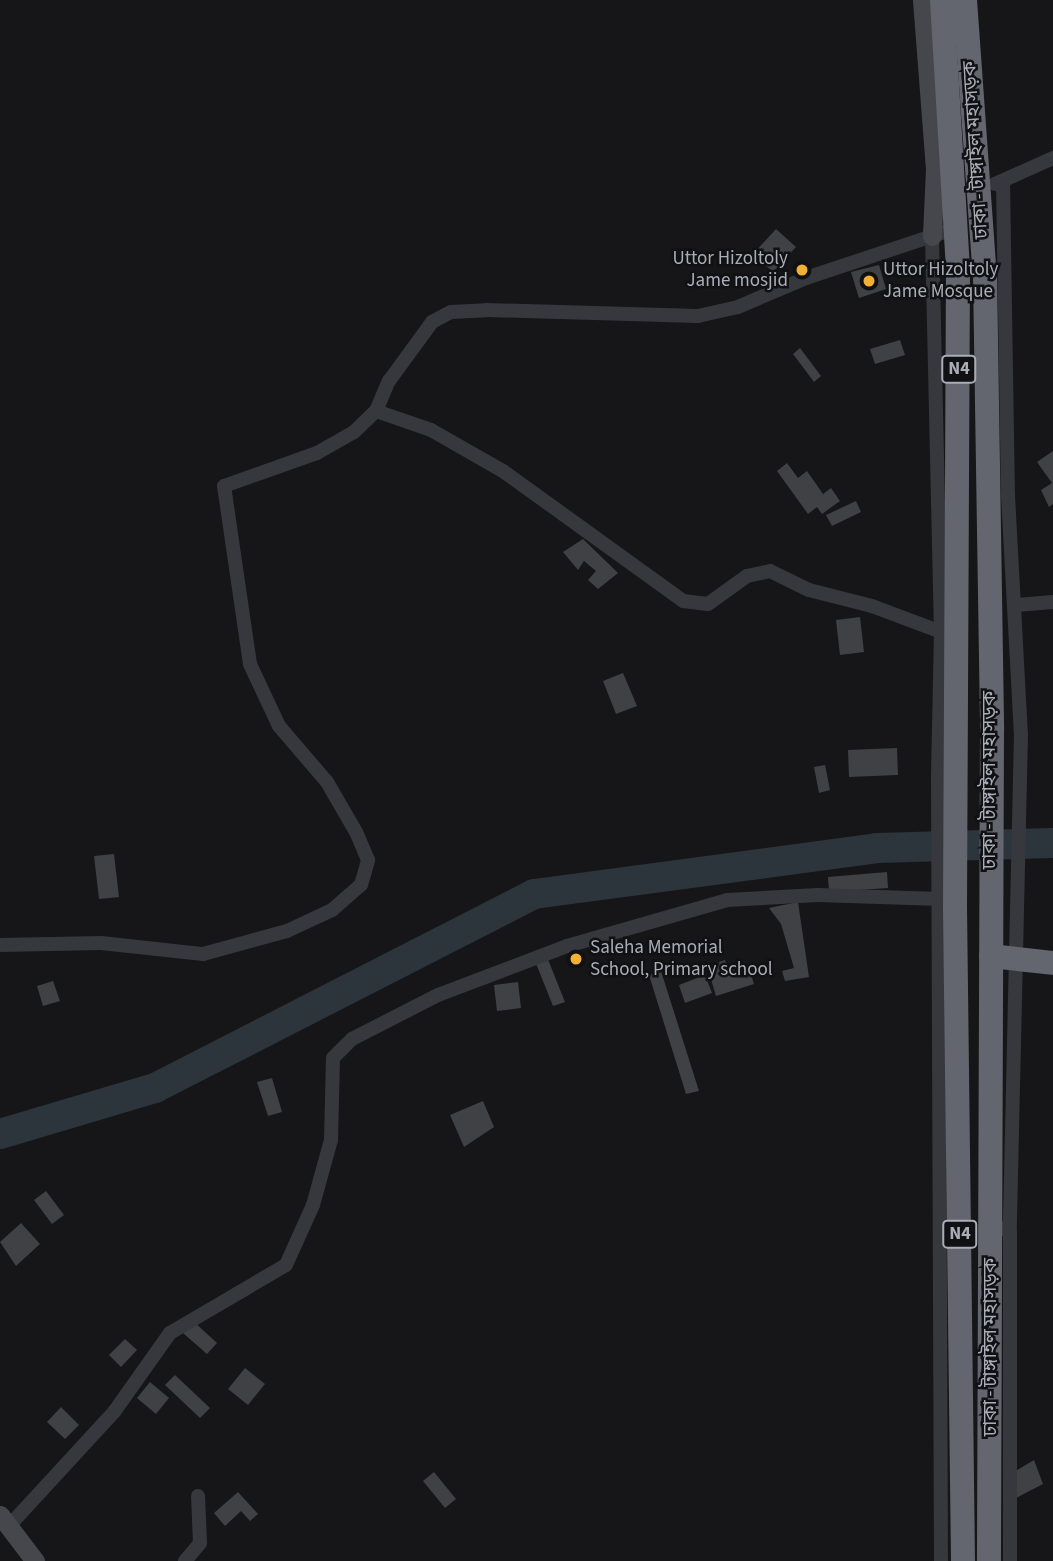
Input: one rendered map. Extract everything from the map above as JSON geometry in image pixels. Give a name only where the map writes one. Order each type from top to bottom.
[{"type":"highway","name":"ঢাকা - টাঙ্গাইল মহাসড়ক","points":[[942,0],[956,228],[959,738],[947,903]]},
{"type":"highway","name":"ঢাকা - টাঙ্গাইল মহাসড়ক","points":[[965,0],[992,186],[990,913],[1001,1227],[989,1561]]},
{"type":"highway","name":"N4","points":[[947,903],[963,1561]]},
{"type":"highway","points":[[991,956],[1053,963]]},
{"type":"main road","points":[[922,0],[935,169],[932,236]]},
{"type":"main road","points":[[5,1520],[35,1561]]},
{"type":"street","points":[[1010,1561],[1001,1227],[1016,958],[1020,734],[1017,605],[992,186],[1053,158]]},
{"type":"street","points":[[0,945],[101,943],[203,954],[287,931],[332,911],[361,885],[368,860],[356,832],[327,782],[279,726],[250,664],[224,485],[317,453],[354,432],[376,411],[410,348],[432,322],[452,312],[698,316],[738,307],[819,273],[956,228]]},
{"type":"street","points":[[932,236],[947,903],[941,1561]]},
{"type":"street","points":[[376,411],[431,430],[503,471],[682,601],[708,604],[747,576],[770,571],[809,590],[941,632]]},
{"type":"street","points":[[1017,605],[1053,602]]},
{"type":"street","points":[[5,1520],[114,1412],[170,1334],[285,1265],[313,1205],[331,1140],[333,1058],[352,1039],[438,995],[567,946],[727,900],[818,895],[947,903]]},
{"type":"street","points":[[185,1561],[200,1544],[198,1496]]},
{"type":"building","points":[[776,229],[796,247],[773,272],[753,254]]},
{"type":"building","name":"Uttor Hizoltoly Jame Mosque","points":[[879,265],[886,289],[859,298],[851,272]]},
{"type":"building","points":[[900,340],[905,355],[875,364],[870,349]]},
{"type":"building","points":[[800,348],[821,376],[814,382],[793,354]]},
{"type":"building","points":[[1053,451],[1053,504],[1049,507],[1041,490],[1052,483],[1037,462]]},
{"type":"building","points":[[787,463],[798,478],[807,471],[823,494],[831,488],[840,501],[822,514],[817,507],[808,514],[777,471]]},
{"type":"building","points":[[856,501],[861,512],[832,526],[826,515]]},
{"type":"building","points":[[583,539],[618,573],[598,589],[588,580],[596,571],[584,561],[578,570],[563,552]]},
{"type":"building","points":[[860,617],[864,652],[840,655],[836,620]]},
{"type":"building","points":[[623,673],[637,706],[616,714],[603,681]]},
{"type":"building","points":[[897,748],[898,775],[849,777],[848,750]]},
{"type":"building","points":[[825,765],[830,790],[819,793],[814,767]]},
{"type":"building","points":[[114,854],[119,897],[99,899],[94,856]]},
{"type":"building","points":[[887,872],[888,888],[829,892],[828,877]]},
{"type":"building","points":[[798,902],[809,977],[785,981],[782,971],[794,968],[781,924],[769,908]]},
{"type":"building","points":[[547,957],[565,1002],[553,1006],[535,961]]},
{"type":"building","points":[[725,960],[729,971],[748,965],[754,984],[716,996],[707,966]]},
{"type":"building","points":[[661,971],[699,1091],[686,1094],[649,975]]},
{"type":"building","points":[[705,975],[712,993],[685,1003],[679,985]]},
{"type":"building","points":[[53,981],[60,1001],[43,1006],[37,986]]},
{"type":"building","points":[[518,982],[521,1008],[497,1011],[494,985]]},
{"type":"building","points":[[272,1078],[282,1112],[268,1116],[257,1082]]},
{"type":"building","points":[[483,1101],[494,1127],[464,1147],[450,1115]]},
{"type":"building","points":[[46,1191],[64,1215],[52,1224],[34,1200]]},
{"type":"building","points":[[21,1223],[40,1244],[16,1266],[0,1242]]},
{"type":"building","points":[[193,1321],[217,1343],[207,1354],[183,1333]]},
{"type":"building","points":[[125,1339],[137,1350],[121,1367],[109,1355]]},
{"type":"building","points":[[245,1368],[265,1384],[248,1405],[228,1389]]},
{"type":"building","points":[[175,1375],[210,1408],[200,1418],[165,1385]]},
{"type":"building","points":[[150,1382],[169,1398],[156,1414],[137,1398]]},
{"type":"building","points":[[61,1407],[79,1425],[65,1439],[47,1422]]},
{"type":"building","points":[[1034,1460],[1043,1484],[1016,1498],[1014,1472]]},
{"type":"building","points":[[434,1472],[456,1499],[445,1508],[423,1481]]},
{"type":"building","points":[[238,1492],[258,1514],[250,1521],[241,1511],[225,1526],[214,1513]]},
{"type":"waterway","points":[[0,1134],[155,1088],[534,894],[877,848],[1053,843]]},
{"type":"place","name":"Uttor Hizoltoly Jame mosjid","points":[[802,270]]},
{"type":"place","name":"Uttor Hizoltoly Jame Mosque","points":[[869,281]]},
{"type":"place","name":"Saleha Memorial School, Primary school","points":[[576,959]]}]
